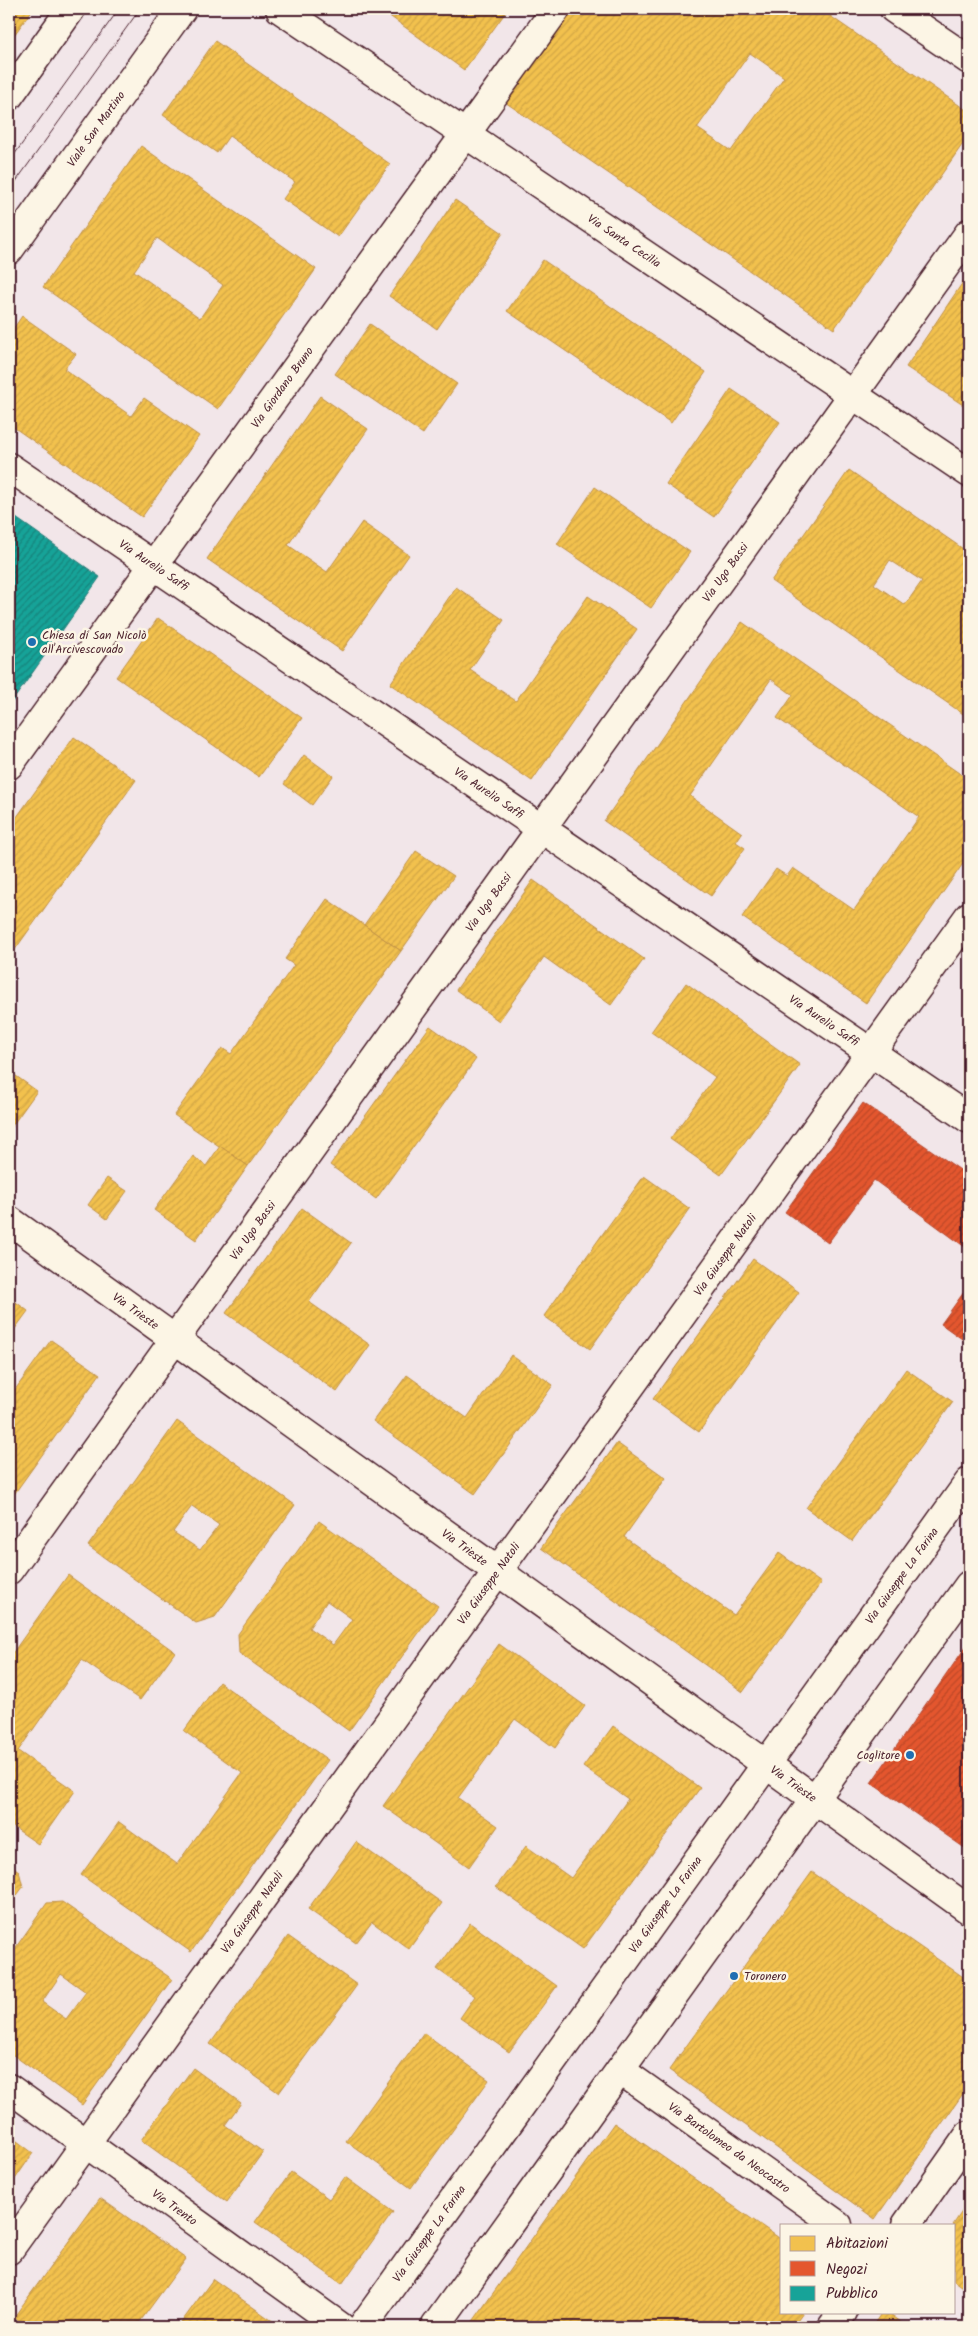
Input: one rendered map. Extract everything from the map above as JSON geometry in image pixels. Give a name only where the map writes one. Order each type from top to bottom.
[{"type":"street","points":[[9,96],[71,9]]},
{"type":"street","name":"Viale San Martino","points":[[9,250],[182,9]]},
{"type":"street","name":"Via Santa Cecilia","points":[[280,9],[969,474]]},
{"type":"street","name":"Via Giordano Bruno","points":[[9,765],[556,9]]},
{"type":"street","points":[[894,9],[969,60]]},
{"type":"street","name":"Via Ugo Bassi","points":[[9,1570],[969,233]]},
{"type":"street","name":"Via Aurelio Saffi","points":[[9,467],[969,1119]]},
{"type":"street","name":"Via Giuseppe Natoli","points":[[9,2250],[969,916]]},
{"type":"street","name":"Via Trieste","points":[[9,1220],[969,1910]]},
{"type":"street","name":"Via Giuseppe La Farina","points":[[362,2327],[969,1482]]},
{"type":"street","points":[[436,2327],[969,1585]]},
{"type":"street","name":"Via Bartolomeo da Neocastro","points":[[620,2070],[837,2224]]},
{"type":"street","name":"Via Trento","points":[[9,2088],[341,2327]]},
{"type":"street","points":[[907,2224],[969,2135]]},
{"type":"street","points":[[832,2327],[842,2314]]},
{"type":"building: Abitazioni","points":[[9,9],[33,9],[9,42]]},
{"type":"building: Abitazioni","points":[[379,9],[397,9],[391,17]]},
{"type":"building: Abitazioni","points":[[397,9],[508,9],[464,70],[391,17]]},
{"type":"building: Abitazioni","points":[[565,9],[820,9],[969,112],[969,135],[834,329],[502,100]],"holes":[[[750,53],[784,77],[731,151],[697,128]]]},
{"type":"building: Abitazioni","points":[[215,41],[390,164],[338,237],[283,199],[295,182],[229,136],[217,153],[163,115]]},
{"type":"building: Abitazioni","points":[[141,146],[316,269],[218,409],[43,287]],"holes":[[[157,238],[223,285],[200,318],[134,271]]]},
{"type":"building: Abitazioni","points":[[455,200],[503,233],[437,329],[389,296]]},
{"type":"building: Abitazioni","points":[[543,260],[706,372],[671,423],[507,311]]},
{"type":"building: Abitazioni","points":[[969,273],[969,409],[906,367]]},
{"type":"building: Abitazioni","points":[[22,316],[76,354],[64,369],[131,416],[144,398],[199,436],[142,517],[9,424],[9,335]]},
{"type":"building: Abitazioni","points":[[370,324],[457,384],[423,434],[335,374]]},
{"type":"building: Abitazioni","points":[[731,389],[780,422],[714,517],[666,484]]},
{"type":"building: Abitazioni","points":[[320,396],[368,429],[288,545],[327,572],[362,522],[409,555],[342,651],[207,559]]},
{"type":"building: Abitazioni","points":[[849,470],[969,553],[969,641],[965,647],[969,650],[969,718],[771,581]],"holes":[[[890,560],[922,581],[905,605],[874,584]]]},
{"type":"building: Abitazioni","points":[[595,487],[690,552],[651,608],[557,544]]},
{"type":"building: Abitazioni","points":[[456,587],[504,620],[470,670],[516,701],[588,596],[637,629],[532,781],[390,684]]},
{"type":"building: Abitazioni","points":[[158,618],[302,718],[259,777],[116,677]]},
{"type":"building: Abitazioni","points":[[742,622],[969,780],[969,855],[866,1003],[742,917],[776,869],[787,876],[793,868],[854,910],[919,817],[777,718],[793,695],[771,679],[690,796],[742,833],[736,842],[745,848],[711,896],[604,821]]},
{"type":"building: Abitazioni","points":[[74,737],[136,780],[9,958],[9,828]]},
{"type":"building: Abitazioni","points":[[304,755],[333,776],[312,805],[284,784]]},
{"type":"building: Abitazioni","points":[[416,851],[454,876],[401,951],[364,925]]},
{"type":"building: Abitazioni","points":[[533,880],[644,959],[611,1005],[544,957],[499,1021],[456,990]]},
{"type":"building: Abitazioni","points":[[327,899],[401,951],[248,1166],[174,1115],[222,1048],[231,1054],[294,965],[285,959]]},
{"type":"building: Abitazioni","points":[[686,983],[800,1065],[721,1175],[670,1139],[715,1077],[651,1032]]},
{"type":"building: Abitazioni","points":[[430,1026],[476,1059],[376,1199],[330,1165]]},
{"type":"building: Abitazioni","points":[[9,1071],[37,1091],[9,1130]]},
{"type":"building: Abitazioni","points":[[220,1146],[248,1166],[196,1240],[154,1210],[193,1156],[206,1166]]},
{"type":"building: Abitazioni","points":[[644,1176],[690,1209],[590,1349],[544,1316]]},
{"type":"building: Abitazioni","points":[[107,1178],[127,1191],[107,1219],[88,1205]]},
{"type":"building: Abitazioni","points":[[302,1208],[351,1243],[309,1302],[370,1345],[337,1392],[226,1313]]},
{"type":"building: Abitazioni","points":[[753,1259],[799,1292],[699,1432],[653,1399]]},
{"type":"building: Abitazioni","points":[[9,1297],[28,1311],[9,1337]]},
{"type":"building: Abitazioni","points":[[51,1340],[100,1374],[12,1497],[9,1495],[9,1398]]},
{"type":"building: Abitazioni","points":[[511,1355],[553,1385],[475,1494],[373,1421],[407,1375],[467,1418]]},
{"type":"building: Abitazioni","points":[[906,1369],[953,1402],[852,1541],[806,1508]]},
{"type":"building: Abitazioni","points":[[177,1421],[295,1505],[215,1617],[196,1623],[88,1546]],"holes":[[[192,1506],[219,1525],[200,1550],[173,1532]]]},
{"type":"building: Abitazioni","points":[[617,1443],[666,1478],[624,1537],[734,1615],[779,1553],[821,1583],[743,1692],[541,1548]]},
{"type":"building: Abitazioni","points":[[319,1521],[438,1606],[349,1731],[239,1653],[238,1634]],"holes":[[[327,1601],[352,1619],[333,1645],[309,1628]]]},
{"type":"building: Abitazioni","points":[[68,1575],[175,1652],[140,1700],[82,1660],[18,1751],[75,1791],[38,1844],[9,1824],[9,1658]]},
{"type":"building: Abitazioni","points":[[499,1644],[585,1706],[555,1748],[515,1719],[458,1798],[498,1826],[469,1867],[383,1806]]},
{"type":"building: Abitazioni","points":[[219,1682],[328,1760],[191,1952],[81,1875],[119,1822],[177,1864],[242,1773],[184,1731]]},
{"type":"building: Abitazioni","points":[[613,1726],[700,1788],[583,1949],[496,1887],[526,1846],[571,1878],[628,1799],[583,1767]]},
{"type":"building: Abitazioni","points":[[356,1842],[442,1903],[409,1949],[372,1922],[356,1943],[308,1909]]},
{"type":"building: Abitazioni","points":[[9,1864],[19,1871],[23,1887],[9,1906]]},
{"type":"building: Abitazioni","points":[[812,1872],[969,1981],[969,2085],[875,2219],[669,2070]]},
{"type":"building: Abitazioni","points":[[62,1902],[172,1979],[82,2105],[9,2052],[9,1957],[47,1903]],"holes":[[[61,1974],[86,1992],[66,2019],[42,2002]]]},
{"type":"building: Abitazioni","points":[[470,1923],[557,1986],[509,2052],[460,2018],[475,1996],[437,1969]]},
{"type":"building: Abitazioni","points":[[288,1936],[357,1985],[279,2093],[210,2044]]},
{"type":"building: Abitazioni","points":[[424,2033],[489,2080],[411,2188],[346,2141]]},
{"type":"building: Abitazioni","points":[[193,2068],[241,2103],[225,2125],[263,2152],[227,2202],[141,2140]]},
{"type":"building: Abitazioni","points":[[614,2123],[780,2239],[780,2314],[802,2314],[792,2327],[469,2327]]},
{"type":"building: Abitazioni","points":[[9,2135],[33,2153],[9,2188]]},
{"type":"building: Abitazioni","points":[[291,2172],[329,2199],[345,2177],[393,2212],[342,2284],[255,2222]]},
{"type":"building: Abitazioni","points":[[100,2198],[186,2259],[136,2327],[28,2327],[14,2317]]},
{"type":"building: Abitazioni","points":[[969,2201],[969,2292],[956,2282],[956,2224],[954,2224]]},
{"type":"building: Abitazioni","points":[[213,2279],[281,2327],[178,2327]]},
{"type":"building: Abitazioni","points":[[881,2314],[889,2314],[907,2327],[872,2327]]},
{"type":"building: Negozi","points":[[863,1103],[969,1176],[969,1250],[874,1180],[828,1243],[785,1212]]},
{"type":"building: Negozi","points":[[969,1285],[969,1344],[941,1324]]},
{"type":"building: Negozi","points":[[969,1642],[969,1851],[871,1783]]},
{"type":"building: Pubblico","name":"Chiesa di San Nicolò all'Arcivescovado","points":[[9,513],[100,577],[9,706]]},
{"type":"tram line","points":[[9,162],[119,9]]},
{"type":"tram line","points":[[9,191],[140,9]]},
{"type":"place","name":"Chiesa di San Nicolò all'Arcivescovado","points":[[32,642]]},
{"type":"place","name":"Coglitore","points":[[910,1755]]},
{"type":"place","name":"Toronero","points":[[734,1976]]}]
